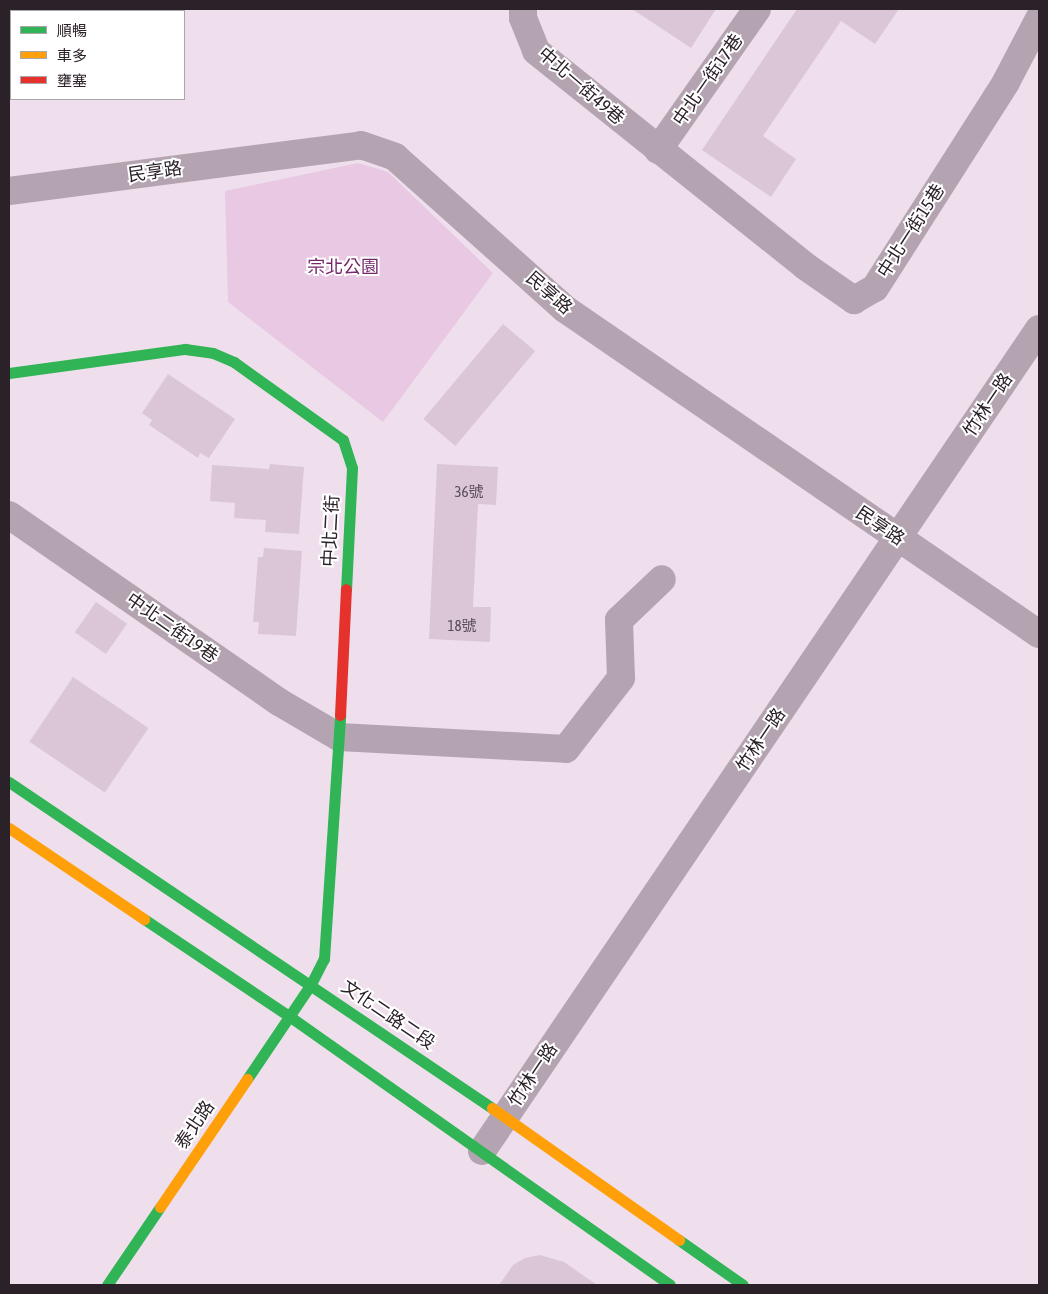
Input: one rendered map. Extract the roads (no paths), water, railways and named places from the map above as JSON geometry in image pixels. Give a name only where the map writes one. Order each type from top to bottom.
[{"type":"street","name":"中北一街49巷","points":[[524,9],[523,18],[536,51],[658,150]]},
{"type":"street","name":"中北一街17巷","points":[[658,150],[757,9]]},
{"type":"street","name":"中北一街15巷","points":[[658,150],[806,266],[854,300],[875,288],[1006,82],[1039,19]]},
{"type":"street","name":"民享路","points":[[9,191],[361,145],[396,157],[565,309],[1039,634]]},
{"type":"street","name":"竹林一路","points":[[482,1151],[1039,329]]},
{"type":"street","name":"中北二街","points":[[9,373],[185,349],[213,353],[242,368],[321,422],[343,440],[352,468],[339,737],[324,959],[311,984]]},
{"type":"street","name":"中北二街19巷","points":[[9,515],[279,702],[339,737]]},
{"type":"street","points":[[339,737],[566,749],[621,678],[620,620],[662,579]]},
{"type":"street","name":"文化二路二段","points":[[9,782],[505,1116],[743,1285]]},
{"type":"street","points":[[9,828],[289,1016],[670,1285]]},
{"type":"street","name":"泰北路","points":[[107,1285],[311,984]]},
{"type":"park label","name":"宗北公園","points":[[343,267]]}]
